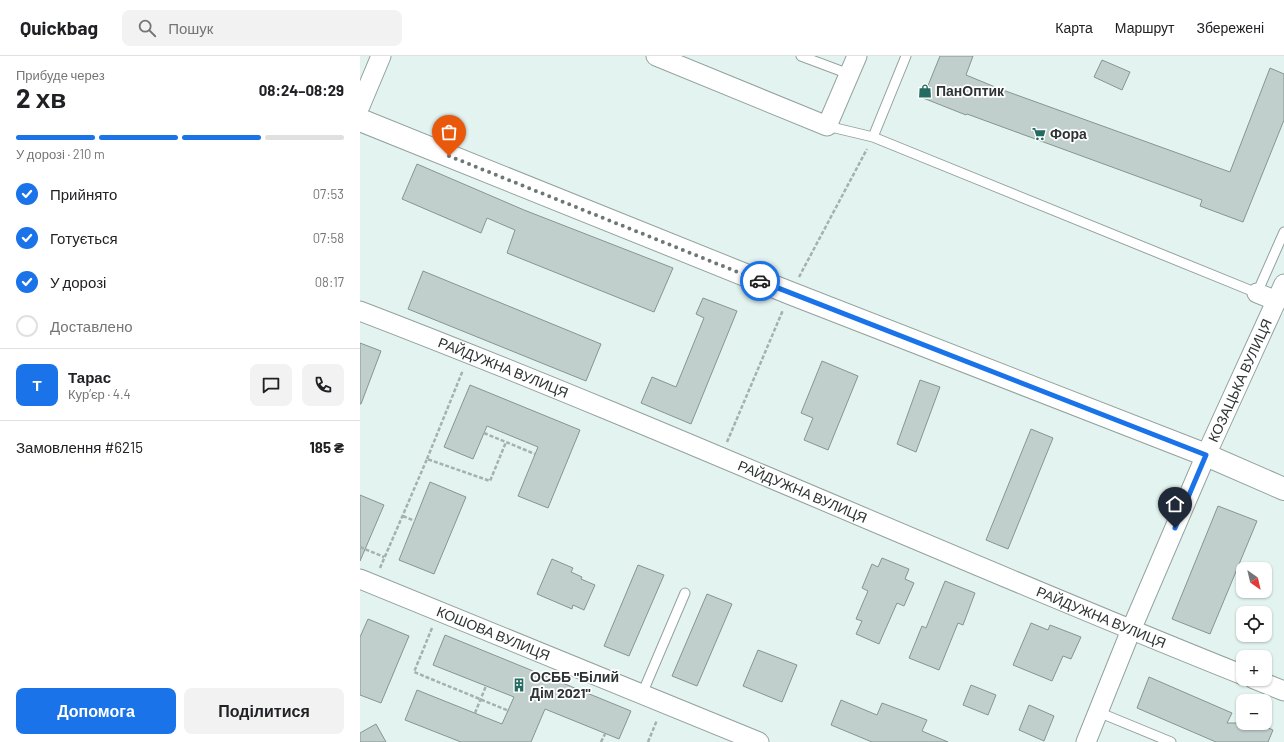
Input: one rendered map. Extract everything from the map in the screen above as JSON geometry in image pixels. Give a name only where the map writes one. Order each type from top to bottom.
[{"type":"street","points":[[360,106],[381,56]]},
{"type":"street","points":[[656,56],[828,126],[857,56]]},
{"type":"street","points":[[360,120],[790,293],[1206,455],[1284,489]]},
{"type":"street","points":[[1257,293],[1280,293]]},
{"type":"street","name":"КОЗАЦЬКА ВУЛИЦЯ","points":[[1086,742],[1131,630],[1206,455],[1280,293]]},
{"type":"street","name":"РАЙДУЖНА ВУЛИЦЯ","points":[[360,311],[470,353],[1131,630],[1236,672]]},
{"type":"street","name":"КОШОВА ВУЛИЦЯ","points":[[366,582],[759,742]]},
{"type":"street","points":[[1272,686],[1284,691]]},
{"type":"lane","points":[[801,56],[849,74]]},
{"type":"lane","points":[[873,138],[906,56]]},
{"type":"lane","points":[[828,126],[873,138],[1257,293],[1284,232]]},
{"type":"lane","points":[[642,694],[685,593]]},
{"type":"lane","points":[[1098,712],[1171,742]]},
{"type":"path","points":[[366,582],[384,557],[403,516],[470,353]]},
{"type":"path","points":[[484,433],[535,454]]},
{"type":"path","points":[[426,459],[490,481],[506,442]]},
{"type":"path","points":[[403,516],[415,521]]},
{"type":"path","points":[[360,547],[384,557]]},
{"type":"path","points":[[439,611],[414,672],[509,711]]},
{"type":"path","points":[[476,713],[486,686]]},
{"type":"path","points":[[648,742],[664,703]]},
{"type":"path","points":[[601,742],[605,734]]},
{"type":"building","points":[[940,56],[973,56],[966,75],[1000,89],[1230,172],[1270,68],[1284,74],[1284,120],[1243,222],[1200,206],[1202,200],[967,114],[966,115],[923,98]]},
{"type":"building","points":[[1102,60],[1130,72],[1122,90],[1094,77]]},
{"type":"building","points":[[417,164],[524,210],[673,268],[654,312],[507,253],[515,230],[487,218],[481,233],[402,199]]},
{"type":"building","points":[[423,271],[601,344],[586,381],[408,309]]},
{"type":"building","points":[[703,298],[737,311],[691,424],[641,403],[652,377],[676,387],[704,318],[696,314]]},
{"type":"building","points":[[360,343],[381,351],[361,404],[360,404]]},
{"type":"building","points":[[822,361],[858,376],[828,450],[804,440],[813,418],[801,413]]},
{"type":"building","points":[[920,380],[940,387],[916,452],[897,444]]},
{"type":"building","points":[[470,385],[580,430],[548,508],[518,496],[538,447],[487,426],[473,459],[444,447]]},
{"type":"building","points":[[1031,429],[1053,438],[1008,549],[986,540]]},
{"type":"building","points":[[430,482],[466,497],[434,574],[399,560]]},
{"type":"building","points":[[360,495],[384,505],[360,561]]},
{"type":"building","points":[[1218,506],[1257,521],[1240,562],[1236,562],[1236,571],[1210,634],[1172,619]]},
{"type":"building","points":[[882,558],[909,569],[905,579],[914,583],[904,606],[897,603],[879,644],[856,634],[862,621],[856,619],[868,591],[862,588],[872,564],[878,567]]},
{"type":"building","points":[[552,559],[573,568],[571,572],[582,577],[581,579],[595,585],[584,610],[573,605],[572,609],[537,594]]},
{"type":"building","points":[[638,565],[664,575],[629,656],[604,646]]},
{"type":"building","points":[[945,581],[975,593],[963,625],[958,623],[939,670],[909,658],[922,626],[926,628]]},
{"type":"building","points":[[707,594],[732,604],[697,686],[672,676]]},
{"type":"building","points":[[368,619],[409,636],[381,703],[360,695],[360,637]]},
{"type":"building","points":[[1031,623],[1048,630],[1050,625],[1081,637],[1071,659],[1063,656],[1052,681],[1013,665]]},
{"type":"building","name":"ОСББ \"Білий Дім 2021\"","points":[[445,635],[631,711],[619,739],[545,709],[531,742],[461,742],[405,720],[417,690],[502,724],[514,697],[433,665]]},
{"type":"building","points":[[758,650],[797,665],[782,702],[743,686]]},
{"type":"building","points":[[1149,677],[1232,713],[1227,723],[1236,723],[1236,730],[1273,730],[1268,742],[1216,742],[1137,708]]},
{"type":"building","points":[[971,685],[996,695],[988,715],[963,705]]},
{"type":"building","points":[[841,700],[877,715],[882,703],[927,720],[922,731],[948,742],[872,742],[831,725]]},
{"type":"building","points":[[1029,705],[1054,716],[1044,741],[1019,730]]},
{"type":"building","points":[[376,724],[386,742],[360,742],[360,733]]},
{"type":"way so far","points":[[449,156],[760,281]]},
{"type":"place","name":"ПанОптик","points":[[925,91]]},
{"type":"place","name":"Фора","points":[[1039,134]]},
{"type":"place","name":"ОСББ \"Білий Дім 2021\"","points":[[519,685]]},
{"type":"route","points":[[760,281],[1206,455],[1175,528]]}]
